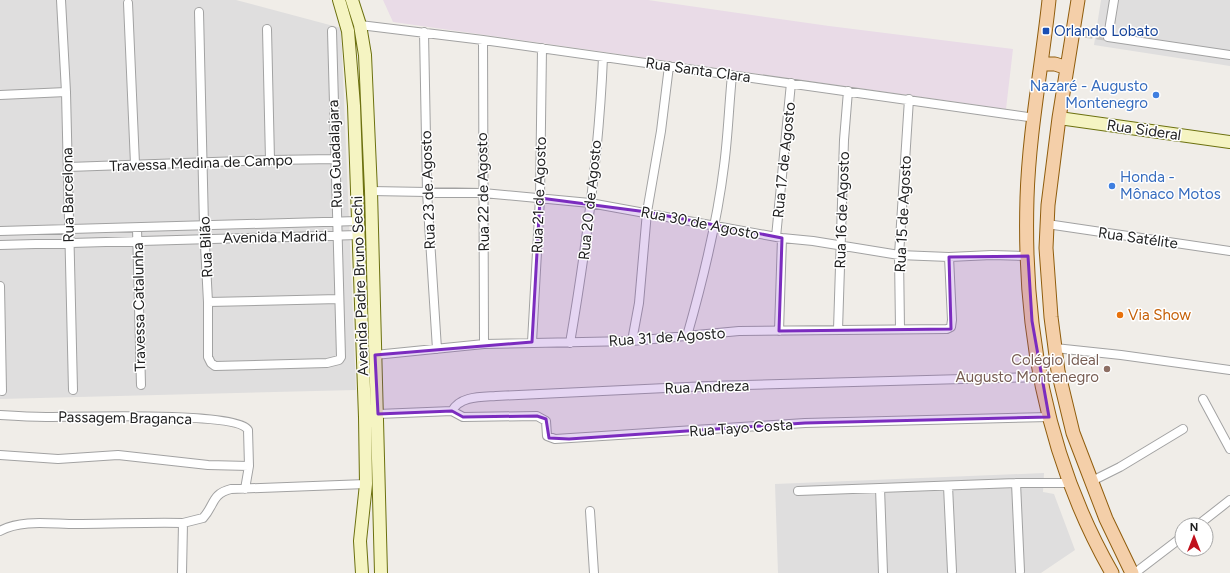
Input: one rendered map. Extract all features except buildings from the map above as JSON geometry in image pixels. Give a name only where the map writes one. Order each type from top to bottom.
[{"type":"main road","name":"Avenida Padre Bruno Sechi","points":[[339,0],[348,30],[351,63],[358,221],[366,484],[360,533],[362,573]]},
{"type":"main road","name":"Avenida Padre Bruno Sechi","points":[[352,0],[360,24],[365,55],[378,414],[381,573]]},
{"type":"main road","points":[[1049,0],[1027,198],[1028,256],[1032,321],[1049,418],[1069,483],[1094,542],[1112,573]]},
{"type":"main road","points":[[1078,0],[1059,118],[1052,169],[1047,224],[1047,262],[1055,348],[1058,371],[1073,433],[1106,519],[1133,573]]},
{"type":"main road","points":[[1042,64],[1055,64],[1066,68]]},
{"type":"main road","name":"Rua Sideral","points":[[1059,118],[1230,142]]},
{"type":"main road","points":[[360,533],[367,539],[374,539],[381,536]]},
{"type":"main road","points":[[360,553],[371,549],[378,552],[380,558]]},
{"type":"street","name":"Rua Barcelona","points":[[61,0],[66,92],[68,230],[73,390]]},
{"type":"street","points":[[1114,0],[1108,37],[1230,55]]},
{"type":"street","points":[[128,3],[135,164]]},
{"type":"street","name":"Rua Bilão","points":[[199,12],[204,162],[204,226],[208,302],[208,357],[211,364],[215,366],[327,363]]},
{"type":"street","name":"Rua Santa Clara","points":[[360,24],[909,99],[1035,118]]},
{"type":"street","points":[[267,29],[270,160]]},
{"type":"street","name":"Rua Guadalajara","points":[[327,363],[340,360],[342,353],[332,31]]},
{"type":"street","name":"Rua 23 de Agosto","points":[[424,32],[427,192],[437,349]]},
{"type":"street","name":"Rua 22 de Agosto","points":[[483,40],[484,344]]},
{"type":"street","name":"Rua 21 de Agosto","points":[[532,342],[540,198],[542,48]]},
{"type":"street","name":"Rua 20 de Agosto","points":[[570,343],[580,287],[590,203],[599,119],[602,57]]},
{"type":"street","points":[[632,341],[639,303],[647,212],[661,131],[669,66]]},
{"type":"street","points":[[687,336],[701,286],[714,225],[724,165],[732,75]]},
{"type":"street","name":"Rua 17 de Agosto","points":[[779,332],[779,238],[791,83]]},
{"type":"street","name":"Rua 16 de Agosto","points":[[838,330],[842,245],[844,140],[848,91]]},
{"type":"street","points":[[0,95],[66,92]]},
{"type":"street","name":"Rua 15 de Agosto","points":[[900,329],[899,255],[909,99]]},
{"type":"street","name":"Travessa Medina de Campo","points":[[68,167],[335,159]]},
{"type":"street","name":"Rua 30 de Agosto","points":[[371,191],[483,193],[590,203],[647,212],[779,238],[842,245],[899,255],[949,257],[992,255],[1028,256]]},
{"type":"street","name":"Avenida Madrid","points":[[0,231],[358,221]]},
{"type":"street","name":"Rua Satélite","points":[[1047,224],[1230,251]]},
{"type":"street","name":"Travessa Catalunha","points":[[137,228],[140,385]]},
{"type":"street","name":"Avenida Madrid","points":[[0,245],[358,235]]},
{"type":"street","name":"Rua 31 de Agosto","points":[[375,355],[484,344],[632,341],[739,331],[779,332],[947,329],[951,327],[952,320],[949,257]]},
{"type":"street","points":[[0,286],[2,391]]},
{"type":"street","points":[[208,302],[340,299]]},
{"type":"street","points":[[1055,348],[1121,355],[1230,370]]},
{"type":"street","name":"Rua Andreza","points":[[452,411],[457,404],[469,399],[496,396],[708,386],[1041,377]]},
{"type":"street","points":[[1203,399],[1230,449]]},
{"type":"street","points":[[378,414],[452,411]]},
{"type":"street","name":"Rua Tayo Costa","points":[[452,411],[463,417],[537,416],[546,421],[549,438],[562,439],[805,423],[1049,418]]},
{"type":"street","name":"Passagem Braganca","points":[[0,415],[43,417],[177,417],[237,424],[245,426],[248,430],[249,466]]},
{"type":"street","points":[[1092,482],[1183,429]]},
{"type":"street","points":[[0,455],[54,459],[118,455],[208,465],[249,466],[245,489]]},
{"type":"street","points":[[1016,483],[1020,571]]},
{"type":"street","points":[[798,491],[1016,483],[1069,483]]},
{"type":"street","points":[[0,531],[9,526],[30,523],[57,525],[183,523],[203,518],[216,496],[221,491],[366,484]]},
{"type":"street","points":[[948,486],[952,571]]},
{"type":"street","points":[[880,488],[884,573]]},
{"type":"street","points":[[1208,517],[1230,500]]},
{"type":"street","points":[[590,511],[594,573]]},
{"type":"street","points":[[182,573],[183,523]]},
{"type":"street","points":[[1133,573],[1174,543]]},
{"type":"highlighted area","points":[[540,198],[647,212],[782,238],[779,331],[951,329],[949,257],[1028,256],[1032,321],[1049,417],[805,423],[569,439],[549,438],[546,419],[537,416],[463,417],[452,411],[378,414],[375,355],[532,342]]},
{"type":"shaded area","points":[[0,0],[236,0],[341,28],[356,390],[0,399]]},
{"type":"shaded area","points":[[383,0],[648,0],[829,26],[1013,49],[1006,109],[393,22]]},
{"type":"shaded area","name":"Orlando Lobato","points":[[1101,0],[1230,0],[1230,66],[1094,45]]},
{"type":"shaded area","points":[[1044,473],[1043,492],[1054,494],[1075,550],[1041,573],[778,573],[775,484]]},
{"type":"tunnel","points":[[1073,32],[1108,37]]},
{"type":"place","name":"Orlando Lobato","points":[[1046,31]]},
{"type":"place","name":"Nazaré - Augusto Montenegro","points":[[1156,95]]},
{"type":"place","name":"Honda - Mônaco Motos","points":[[1112,186]]},
{"type":"place","name":"Via Show","points":[[1120,315]]},
{"type":"place","name":"Colégio Ideal Augusto Montenegro","points":[[1107,369]]}]
